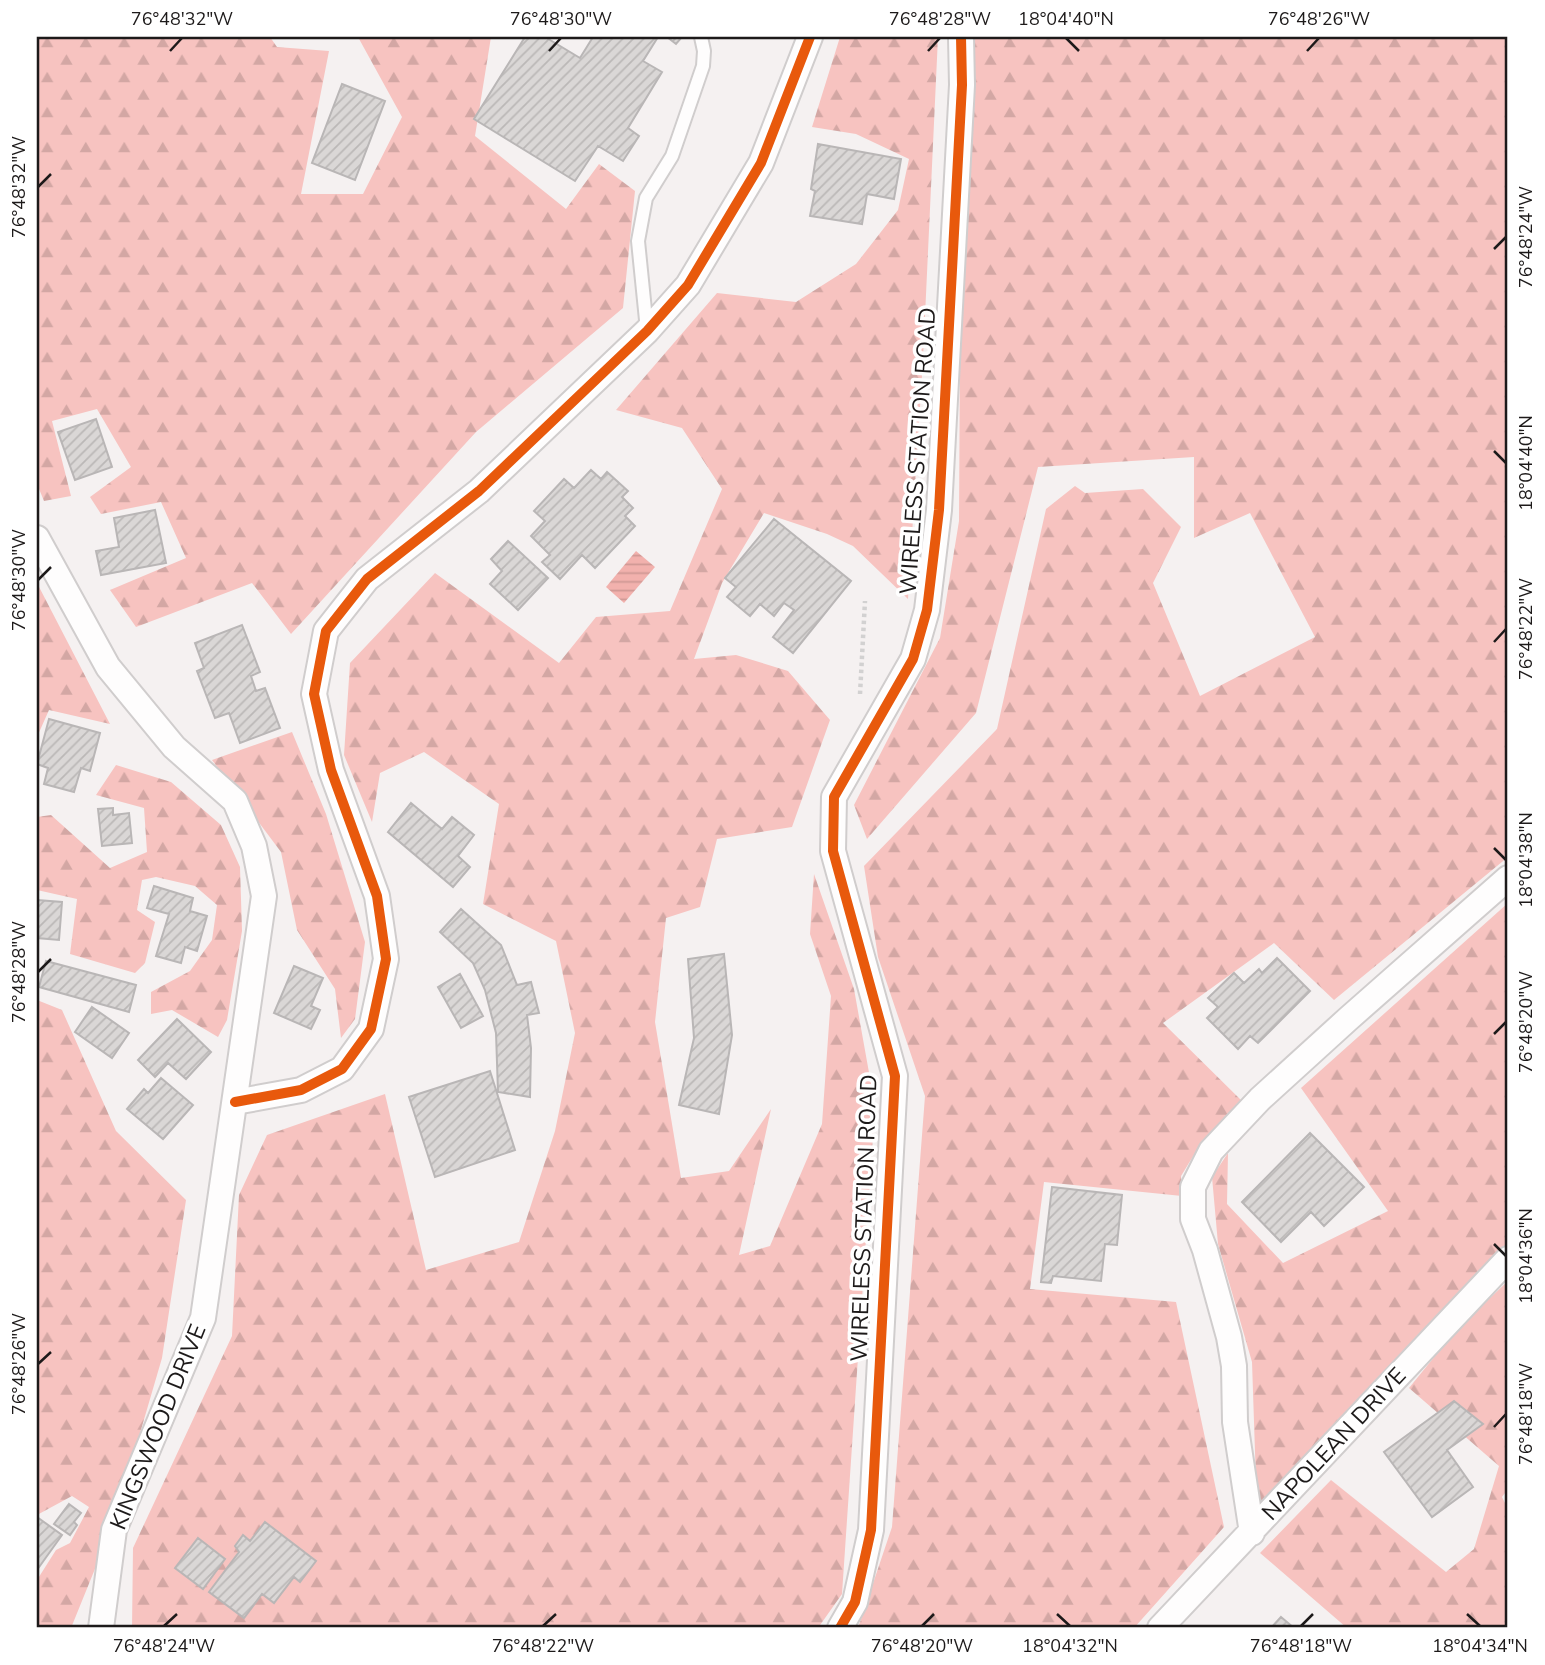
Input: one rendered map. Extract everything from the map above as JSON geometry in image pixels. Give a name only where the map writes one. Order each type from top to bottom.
[{"type":"street","points":[[37,538],[107,667],[174,747],[234,801],[254,846],[264,896],[249,987],[235,1101],[301,1090],[342,1069],[371,1029],[386,959],[377,896],[331,770],[314,694],[326,631],[367,579],[479,491],[648,331],[688,285],[761,163],[810,37]]},
{"type":"street","name":"WIRELESS STATION ROAD","points":[[840,1628],[855,1602],[871,1530],[895,1076],[833,851],[834,797],[913,659],[927,610],[939,510],[962,85],[961,37]]},
{"type":"street","points":[[1252,1533],[1235,1422],[1234,1366],[1229,1337],[1205,1250],[1193,1219],[1193,1187],[1211,1152],[1261,1100],[1508,878]]},
{"type":"street","name":"KINGSWOOD DRIVE","points":[[101,1628],[114,1530],[203,1318],[219,1195],[235,1101]]},
{"type":"street","name":"NAPOLEAN DRIVE","points":[[1160,1628],[1508,1259]]},
{"type":"lane","points":[[648,331],[638,241],[646,198],[672,156],[703,66],[701,37]]},
{"type":"path","points":[[860,705],[865,601]]},
{"type":"green space","points":[[37,37],[270,37],[277,47],[329,51],[301,194],[363,194],[402,117],[358,37],[491,37],[475,136],[566,209],[599,164],[635,191],[623,308],[476,432],[291,634],[252,583],[136,627],[110,590],[186,558],[161,502],[101,514],[90,497],[131,467],[97,409],[52,421],[71,496],[44,501],[37,484]]},
{"type":"green space","points":[[840,37],[938,37],[923,359],[908,599],[853,546],[827,534],[764,513],[722,583],[694,659],[736,655],[788,671],[830,720],[792,827],[717,839],[700,907],[666,918],[655,1022],[681,1178],[729,1171],[771,1109],[739,1255],[770,1246],[822,1124],[831,996],[810,934],[814,874],[854,989],[875,1106],[842,1594],[818,1628],[132,1628],[133,1548],[232,1336],[239,1195],[267,1135],[385,1094],[426,1270],[519,1242],[555,1131],[575,1033],[556,941],[483,904],[499,804],[424,752],[380,773],[372,822],[344,755],[350,663],[435,573],[559,663],[596,617],[670,611],[722,489],[682,428],[616,410],[717,293],[796,302],[856,264],[898,210],[909,159],[856,134],[812,127]]},
{"type":"green space","points":[[972,37],[1508,37],[1508,857],[1334,1000],[1274,943],[1163,1023],[1244,1103],[1203,1140],[1181,1176],[1182,1196],[1044,1182],[1030,1289],[1176,1302],[1224,1527],[1134,1628],[858,1628],[892,1527],[925,1096],[878,957],[864,866],[997,729],[1046,509],[1075,486],[1085,493],[1143,489],[1181,527],[1153,583],[1200,696],[1315,637],[1250,513],[1194,538],[1194,457],[1038,467],[976,713],[867,839],[854,805],[940,638],[959,521],[960,352]]},
{"type":"green space","points":[[37,583],[110,724],[49,710],[37,737]]},
{"type":"green space","points":[[292,732],[326,814],[365,942],[355,1019],[341,1038],[335,989],[297,930],[281,852],[212,760]]},
{"type":"green space","points":[[116,765],[171,782],[221,825],[240,867],[242,931],[227,1020],[218,1037],[172,1010],[151,1014],[151,992],[190,971],[212,940],[217,905],[195,886],[156,877],[142,880],[137,910],[155,922],[145,963],[135,973],[70,954],[77,899],[37,890],[37,817],[51,815],[110,868],[147,852],[144,808],[96,795]]},
{"type":"green space","points":[[1508,903],[1508,1249],[1257,1512],[1252,1362],[1218,1244],[1212,1177],[1228,1153],[1227,1204],[1283,1263],[1388,1211],[1301,1088]]},
{"type":"green space","points":[[37,1000],[62,1010],[116,1131],[186,1200],[162,1358],[114,1522],[71,1628],[37,1628],[37,1580],[56,1550],[70,1543],[89,1507],[72,1496],[37,1515]]},
{"type":"green space","points":[[1508,1281],[1508,1489],[1502,1497],[1508,1509],[1508,1628],[1347,1628],[1260,1553],[1331,1480],[1446,1572],[1474,1549],[1499,1466],[1409,1388],[1457,1329]]},
{"type":"shaded area","points":[[636,551],[655,567],[624,603],[606,587]]},
{"type":"building","points":[[525,37],[545,37],[580,58],[593,37],[658,37],[643,61],[662,72],[628,128],[639,136],[623,161],[598,146],[575,181],[474,119]]},
{"type":"building","points":[[667,37],[682,37],[676,44]]},
{"type":"building","points":[[342,84],[385,101],[355,180],[312,163]]},
{"type":"building","points":[[818,144],[901,159],[894,199],[867,194],[862,224],[810,216],[815,191],[811,189]]},
{"type":"building","points":[[96,419],[112,467],[75,480],[58,432]]},
{"type":"building","points":[[591,470],[601,479],[607,472],[628,491],[622,497],[633,508],[625,516],[635,526],[595,568],[582,555],[560,579],[542,562],[550,555],[531,536],[545,521],[534,511],[564,479],[574,488]]},
{"type":"building","points":[[155,510],[166,563],[101,575],[96,551],[119,547],[114,518]]},
{"type":"building","points":[[774,519],[851,581],[793,653],[773,637],[794,610],[784,603],[774,616],[760,604],[750,616],[727,597],[736,587],[725,578]]},
{"type":"building","points":[[508,541],[548,578],[518,610],[490,584],[502,571],[491,559]]},
{"type":"building","points":[[242,625],[260,672],[251,676],[256,691],[265,688],[280,728],[240,743],[229,713],[215,718],[197,671],[204,668],[195,643]]},
{"type":"building","points":[[49,719],[100,733],[90,771],[81,768],[74,792],[44,784],[48,768],[37,764]]},
{"type":"building","points":[[411,803],[442,829],[452,817],[474,835],[458,856],[470,867],[453,887],[388,832]]},
{"type":"building","points":[[113,808],[113,815],[129,813],[132,843],[102,846],[98,809]]},
{"type":"building","points":[[154,886],[193,898],[190,911],[207,916],[197,951],[185,947],[181,963],[156,956],[169,914],[147,908]]},
{"type":"building","points":[[37,900],[62,902],[59,940],[37,938]]},
{"type":"building","points":[[461,909],[501,945],[517,985],[531,982],[539,1013],[527,1015],[531,1048],[530,1097],[498,1092],[496,1033],[485,990],[473,963],[440,932]]},
{"type":"building","points":[[724,954],[732,1035],[719,1114],[679,1105],[694,1038],[688,959]]},
{"type":"building","points":[[1277,958],[1310,991],[1258,1043],[1250,1036],[1238,1049],[1207,1018],[1218,1007],[1208,998],[1234,973],[1244,983],[1259,969],[1262,973]]},
{"type":"building","points":[[46,961],[136,985],[129,1012],[39,987]]},
{"type":"building","points":[[294,966],[323,978],[311,1006],[320,1010],[311,1029],[274,1013]]},
{"type":"building","points":[[460,974],[483,1016],[461,1028],[438,987]]},
{"type":"building","points":[[92,1007],[129,1033],[112,1058],[75,1032]]},
{"type":"building","points":[[177,1019],[211,1052],[186,1079],[168,1063],[155,1077],[138,1060]]},
{"type":"building","points":[[490,1071],[515,1150],[435,1177],[409,1097]]},
{"type":"building","points":[[161,1078],[193,1105],[163,1139],[127,1109],[144,1089],[148,1093]]},
{"type":"building","points":[[1310,1133],[1364,1187],[1324,1226],[1311,1212],[1281,1242],[1242,1202]]},
{"type":"building","points":[[1052,1187],[1122,1195],[1117,1245],[1105,1244],[1101,1281],[1053,1276],[1051,1283],[1041,1282]]},
{"type":"building","points":[[1454,1401],[1483,1424],[1447,1450],[1473,1487],[1432,1517],[1384,1452]]},
{"type":"building","points":[[69,1504],[81,1513],[74,1522],[77,1525],[70,1535],[54,1524]]},
{"type":"building","points":[[37,1517],[62,1535],[37,1570]]},
{"type":"building","points":[[265,1522],[316,1561],[300,1582],[294,1577],[274,1603],[262,1594],[244,1618],[209,1592],[239,1552],[235,1546],[243,1535],[250,1541]]},
{"type":"building","points":[[198,1538],[225,1559],[203,1589],[175,1568]]},
{"type":"building","points":[[1281,1617],[1294,1628],[1271,1628]]},
{"type":"cycle path","points":[[235,1102],[301,1090],[342,1069],[371,1029],[386,959],[377,896],[331,770],[314,694],[326,631],[367,579],[479,491],[647,331],[688,285],[761,163],[810,37]]},
{"type":"cycle path","points":[[840,1628],[855,1602],[871,1530],[895,1076],[833,851],[834,797],[913,659],[927,610],[939,510],[962,85],[961,37]]}]
